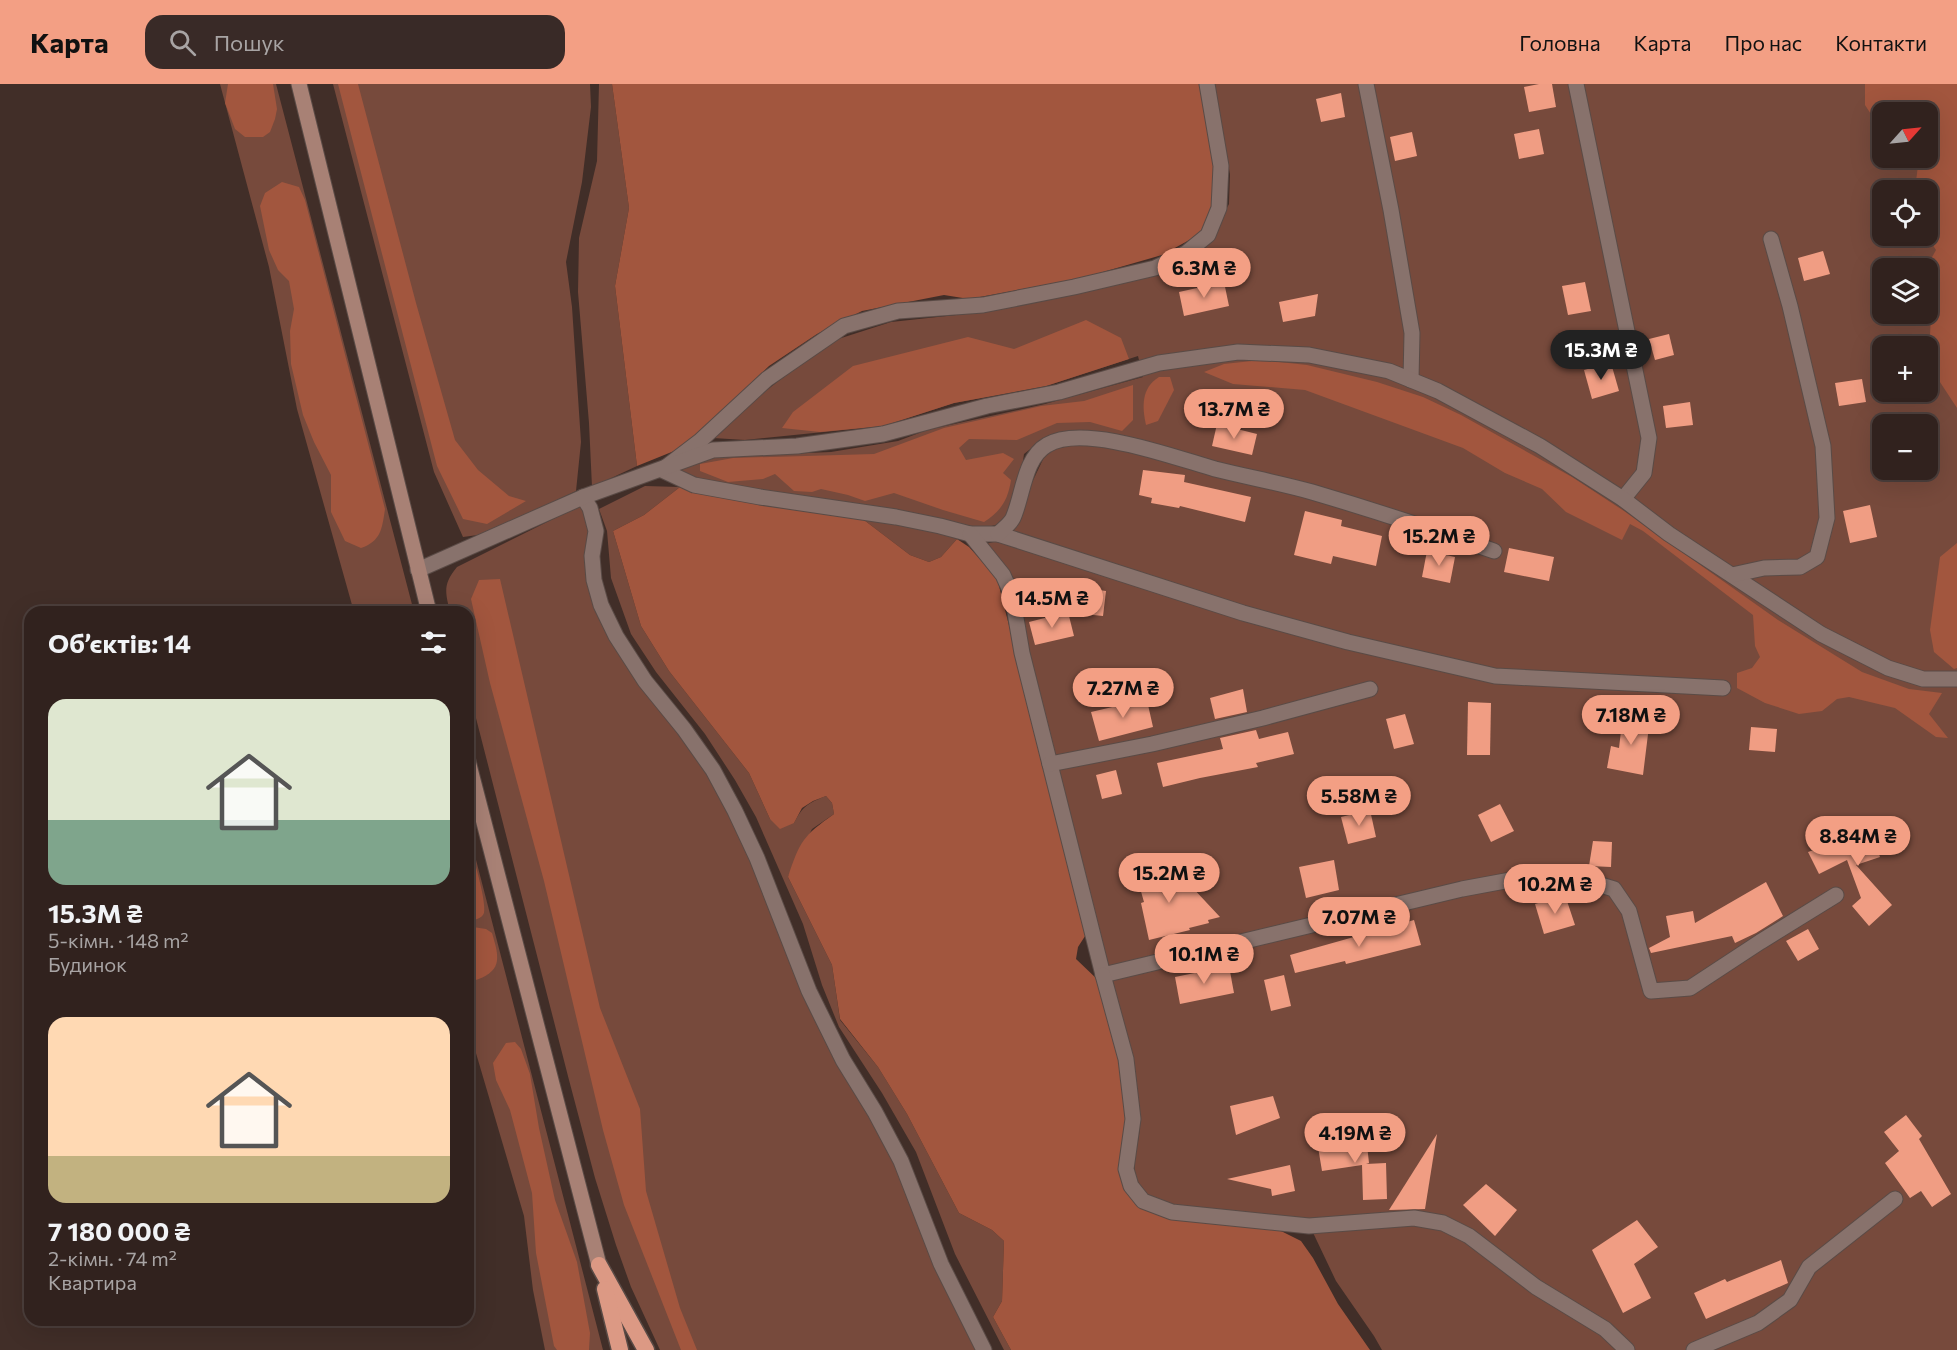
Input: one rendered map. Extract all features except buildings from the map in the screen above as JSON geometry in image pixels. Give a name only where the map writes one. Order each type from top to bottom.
[{"type":"highway","points":[[599,1265],[612,1350]]},
{"type":"highway","points":[[599,1265],[620,1350]]},
{"type":"highway","points":[[599,1265],[646,1350]]},
{"type":"main road","points":[[299,84],[427,606]]},
{"type":"main road","points":[[474,784],[599,1265]]},
{"type":"lane","points":[[662,470],[700,441],[767,379],[844,326],[898,311],[983,305],[1074,287],[1155,268],[1186,253],[1208,235],[1219,208],[1221,166],[1207,84]]},
{"type":"lane","points":[[1366,84],[1412,333],[1411,380]]},
{"type":"lane","points":[[1576,84],[1649,438],[1644,473],[1623,499]]},
{"type":"lane","points":[[1732,575],[1764,568],[1800,567],[1817,557],[1827,518],[1823,446],[1790,306],[1771,239]]},
{"type":"lane","points":[[418,570],[583,497],[713,450],[797,446],[883,434],[987,406],[1059,392],[1159,363],[1238,352],[1309,355],[1389,371],[1438,391],[1540,446],[1623,499],[1669,534],[1821,634],[1888,668],[1923,679],[1957,679]]},
{"type":"lane","points":[[998,534],[1012,520],[1029,464],[1045,445],[1060,440],[1092,439],[1147,447],[1214,468],[1310,492],[1494,551]]},
{"type":"lane","points":[[662,470],[694,485],[815,507],[896,517],[969,534],[998,534],[1243,613],[1348,642],[1495,676],[1723,688]]},
{"type":"lane","points":[[583,497],[590,508],[596,531],[592,555],[594,579],[601,605],[616,636],[701,754],[735,811],[757,858],[809,991],[843,1060],[875,1112],[900,1161],[941,1264],[984,1350]]},
{"type":"lane","points":[[969,534],[1003,575],[1012,595],[1022,653],[1126,1059],[1133,1119],[1126,1169],[1131,1186],[1143,1202],[1172,1212],[1309,1226],[1414,1218],[1443,1223],[1469,1236],[1536,1287],[1605,1329],[1628,1350]]},
{"type":"lane","points":[[1050,764],[1252,721],[1370,689]]},
{"type":"lane","points":[[1103,975],[1462,889],[1527,877],[1574,877],[1614,889],[1629,911],[1652,991],[1690,988],[1836,896]]},
{"type":"lane","points":[[1694,1350],[1758,1323],[1790,1300],[1809,1268],[1894,1199]]},
{"type":"shaded area","points":[[220,84],[276,84],[412,606],[352,606],[297,409],[269,267]]},
{"type":"shaded area","points":[[228,84],[273,84],[277,109],[270,132],[263,137],[245,137],[235,129],[225,103]]},
{"type":"shaded area","points":[[333,84],[590,84],[591,107],[582,182],[566,262],[572,307],[581,442],[576,491],[485,534],[463,537],[434,472]]},
{"type":"shaded area","points":[[338,84],[358,84],[455,440],[478,470],[509,496],[526,501],[487,524],[463,519],[437,466]]},
{"type":"shaded area","points":[[599,84],[612,84],[629,208],[615,286],[637,466],[592,487],[578,292],[579,238],[597,161]]},
{"type":"shaded area","points":[[612,84],[1200,84],[1213,139],[1213,200],[1205,229],[1162,255],[1082,278],[969,299],[944,295],[862,311],[817,334],[769,366],[684,447],[637,466],[615,286],[629,208]]},
{"type":"shaded area","points":[[1213,84],[1957,84],[1957,1350],[1382,1350],[1336,1281],[1307,1220],[1159,1203],[1146,1193],[1135,1174],[1134,1164],[1140,1116],[1134,1070],[1032,669],[1017,589],[1008,569],[985,544],[998,541],[1026,495],[1047,451],[1081,443],[1090,432],[1047,436],[1024,454],[1019,488],[1003,523],[980,529],[910,513],[704,481],[678,470],[712,457],[831,452],[898,441],[927,430],[1045,404],[1143,377],[1138,356],[1046,386],[954,403],[883,426],[745,440],[713,438],[763,393],[829,342],[891,322],[984,312],[1153,273],[1190,260],[1210,240],[1229,204],[1230,174]]},
{"type":"shaded area","points":[[1865,84],[1957,84],[1957,408],[1938,379],[1938,336],[1930,336],[1931,324],[1938,324],[1938,258],[1932,258],[1936,250],[1933,246],[1938,246],[1938,180],[1916,180],[1918,168],[1938,168],[1938,102],[1872,102],[1872,116],[1865,105]]},
{"type":"shaded area","points":[[282,182],[299,187],[305,200],[385,509],[377,538],[361,548],[345,541],[331,512],[331,475],[303,415],[291,364],[290,331],[294,309],[289,281],[278,270],[269,250],[260,206],[265,193]]},
{"type":"shaded area","points":[[1086,320],[1121,338],[1129,359],[1046,386],[954,403],[883,426],[820,432],[782,428],[793,412],[853,366],[968,337],[1014,349]]},
{"type":"shaded area","points":[[1261,360],[1307,365],[1377,382],[1423,397],[1461,415],[1572,477],[1778,620],[1862,672],[1909,689],[1942,693],[1929,714],[1948,738],[1936,737],[1895,708],[1849,697],[1837,699],[1822,711],[1799,714],[1765,703],[1737,688],[1737,673],[1752,668],[1760,657],[1755,646],[1753,615],[1643,531],[1630,524],[1622,540],[1566,512],[1542,489],[1505,473],[1463,448],[1305,390],[1233,384],[1204,372],[1224,364]]},
{"type":"shaded area","points":[[1159,377],[1170,377],[1174,390],[1158,421],[1146,425],[1144,398],[1153,381]]},
{"type":"shaded area","points":[[1133,385],[1133,420],[1122,431],[1090,422],[1057,423],[1017,440],[969,439],[959,448],[966,460],[1003,453],[1014,459],[1003,473],[1011,480],[1006,499],[995,514],[984,522],[894,493],[865,501],[821,489],[812,492],[794,491],[775,474],[763,479],[728,482],[700,471],[700,464],[733,458],[874,454],[944,428],[1041,406],[1084,401]]},
{"type":"shaded area","points":[[645,486],[680,487],[644,515],[613,531],[641,626],[669,671],[749,773],[770,819],[794,823],[803,809],[815,801],[826,796],[832,803],[834,814],[812,829],[788,877],[832,965],[840,1020],[878,1067],[907,1114],[959,1213],[992,1230],[1004,1241],[1002,1301],[993,1317],[1011,1350],[1004,1350],[955,1254],[916,1152],[882,1093],[839,1027],[822,985],[803,924],[756,817],[705,734],[656,672],[631,634],[611,578],[607,531],[599,509]]},
{"type":"shaded area","points":[[680,487],[761,505],[864,520],[910,555],[929,562],[941,557],[957,539],[969,547],[997,578],[1087,933],[1078,947],[1076,959],[1098,980],[1115,1038],[1128,1111],[1121,1160],[1143,1207],[1275,1228],[1301,1241],[1338,1304],[1370,1350],[1011,1350],[993,1317],[1002,1301],[1004,1241],[992,1230],[959,1213],[907,1114],[878,1067],[840,1019],[832,965],[788,877],[804,840],[815,828],[834,814],[832,803],[826,796],[813,801],[802,808],[794,823],[780,829],[770,819],[749,773],[669,671],[641,626],[613,531],[644,515]]},
{"type":"shaded area","points":[[579,506],[585,508],[590,530],[588,579],[708,772],[895,1164],[977,1350],[660,1350],[631,1287],[616,1245],[595,1178],[569,1080],[474,710],[474,606],[449,606],[447,583],[457,567]]},
{"type":"shaded area","points":[[864,520],[923,529],[957,539],[941,557],[929,562],[910,555]]},
{"type":"shaded area","points":[[1957,543],[1957,668],[1954,669],[1934,652],[1930,630],[1940,557]]},
{"type":"shaded area","points":[[500,579],[600,1008],[640,1109],[646,1191],[680,1308],[697,1350],[681,1350],[624,1205],[603,1130],[544,881],[490,683],[471,599],[479,580]]},
{"type":"shaded area","points":[[474,852],[603,1350],[545,1350],[533,1290],[524,1216],[474,1046]]},
{"type":"shaded area","points":[[474,860],[484,907],[484,913],[474,920]]},
{"type":"shaded area","points":[[474,927],[486,929],[492,933],[496,950],[494,969],[474,981]]},
{"type":"shaded area","points":[[515,1042],[521,1049],[530,1074],[555,1200],[577,1262],[590,1333],[589,1350],[557,1350],[554,1346],[536,1253],[532,1193],[510,1110],[496,1080],[493,1063],[506,1043]]}]
